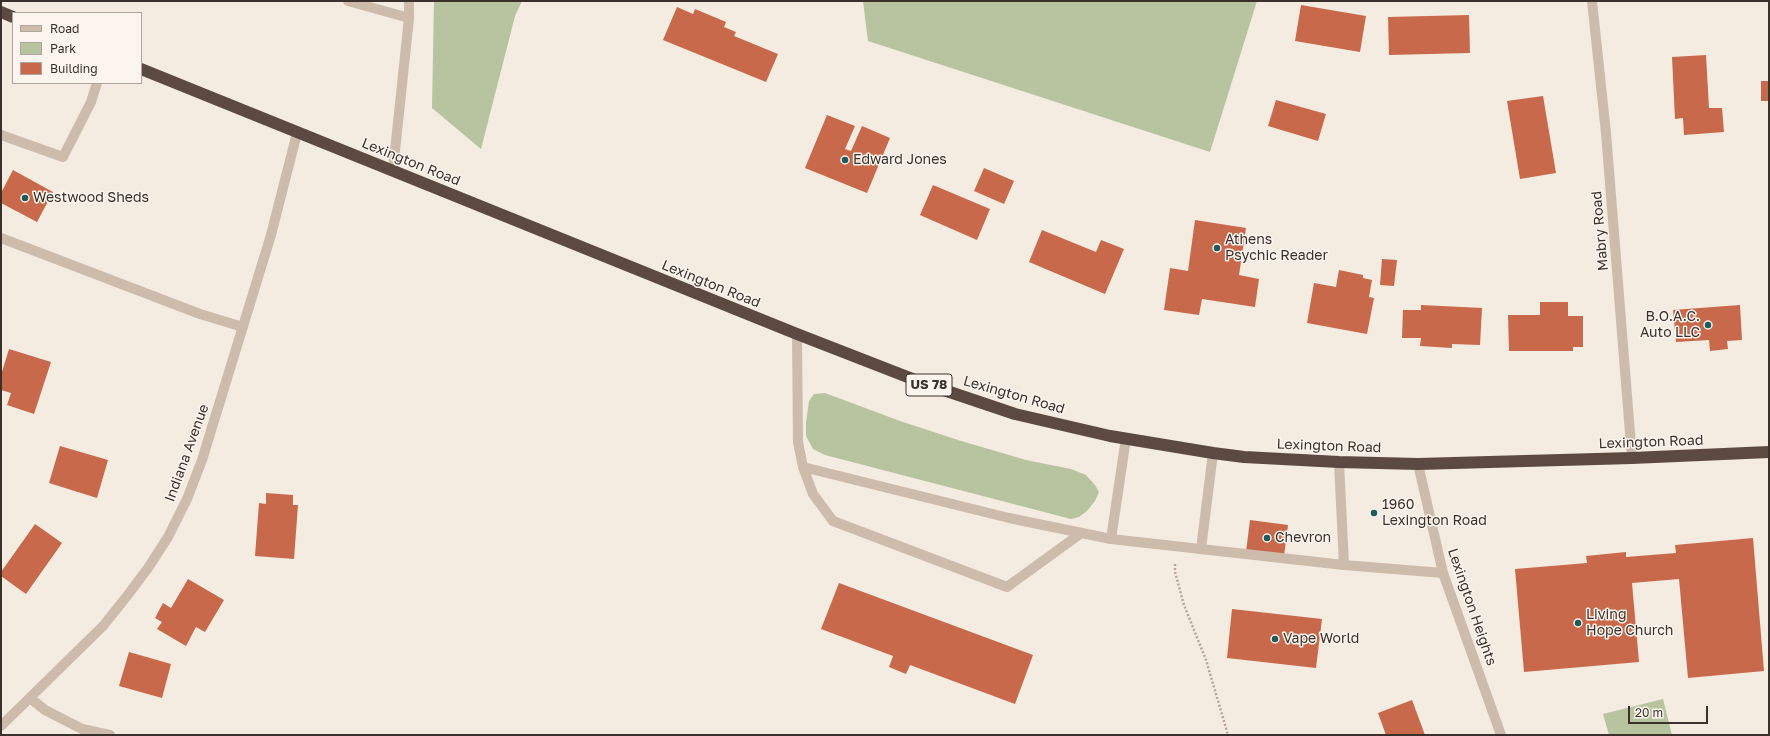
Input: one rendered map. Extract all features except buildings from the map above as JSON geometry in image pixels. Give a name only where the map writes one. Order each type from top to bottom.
[{"type":"highway","points":[[1,12],[12,17]]},
{"type":"highway","name":"Lexington Road","points":[[142,69],[797,334],[923,383],[1015,414],[1126,438],[1212,453],[1244,457],[1339,462],[1418,464],[1632,458],[1769,452]]},
{"type":"street","points":[[348,1],[409,18]]},
{"type":"street","points":[[393,170],[409,18],[409,1]]},
{"type":"street","name":"Mabry Road","points":[[1592,1],[1606,133],[1632,458]]},
{"type":"street","points":[[1,135],[63,157],[91,102],[97,84]]},
{"type":"street","name":"Indiana Avenue","points":[[1,726],[102,626],[148,568],[168,536],[188,499],[202,460],[271,235],[297,133]]},
{"type":"street","points":[[1,238],[200,314],[243,327]]},
{"type":"street","points":[[797,334],[798,442],[803,467],[813,494],[833,521],[1007,587],[1080,534]]},
{"type":"street","points":[[1111,539],[1126,438]]},
{"type":"street","points":[[1201,549],[1212,453]]},
{"type":"street","points":[[1339,462],[1344,565]]},
{"type":"street","name":"Lexington Heights","points":[[1418,464],[1443,574],[1502,735]]},
{"type":"street","points":[[803,467],[1080,534],[1111,539],[1344,565],[1443,574]]},
{"type":"street","points":[[30,698],[45,710],[82,729],[110,735]]},
{"type":"path","points":[[1174,546],[1175,572],[1184,605],[1206,660],[1228,735]]},
{"type":"green space","points":[[434,1],[522,1],[515,16],[481,149],[432,108]]},
{"type":"green space","points":[[863,1],[1257,1],[1210,152],[868,41]]},
{"type":"green space","points":[[825,393],[900,421],[958,440],[1026,460],[1071,469],[1086,475],[1099,492],[1095,501],[1087,511],[1079,517],[1071,519],[825,455],[813,449],[806,436],[806,422],[809,401],[814,394]]},
{"type":"green space","points":[[1663,699],[1672,735],[1609,735],[1603,714]]},
{"type":"place","name":"Edward Jones","points":[[845,160]]},
{"type":"place","name":"Westwood Sheds","points":[[25,198]]},
{"type":"place","name":"Athens Psychic Reader","points":[[1217,248]]},
{"type":"place","name":"B.O.A.C. Auto LLC","points":[[1708,325]]},
{"type":"place","name":"1960 Lexington Road","points":[[1374,513]]},
{"type":"place","name":"Chevron","points":[[1267,538]]},
{"type":"place","name":"Living Hope Church","points":[[1578,623]]},
{"type":"place","name":"Vape World","points":[[1275,639]]}]
